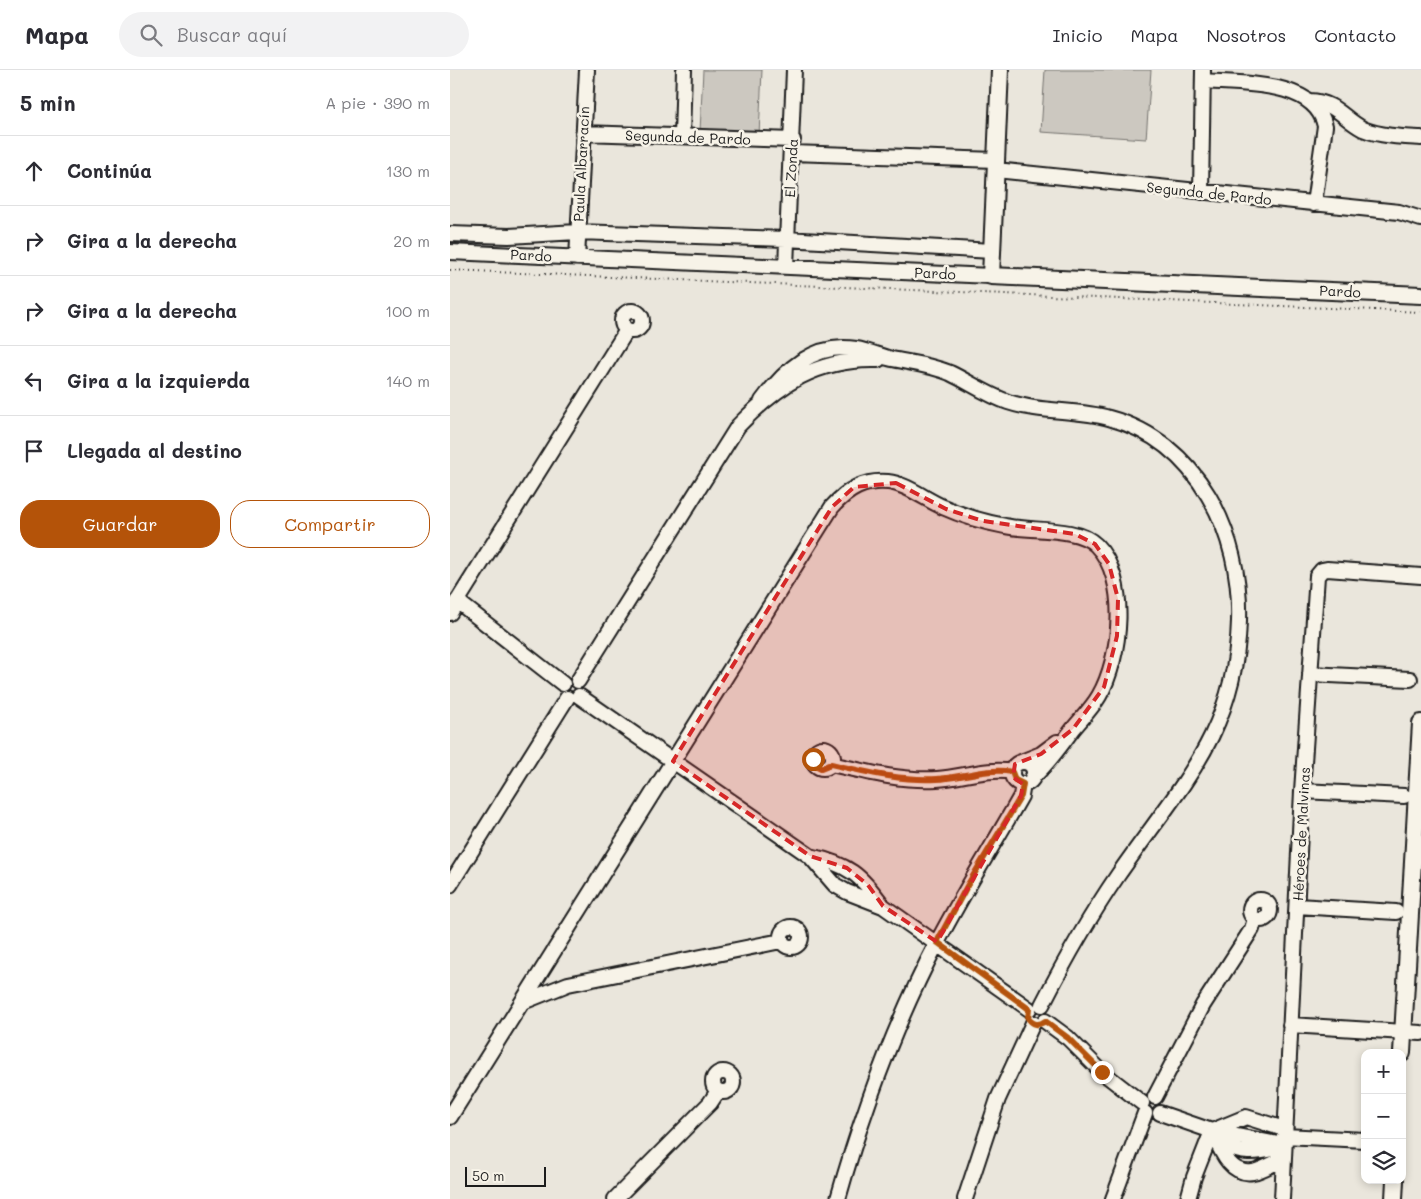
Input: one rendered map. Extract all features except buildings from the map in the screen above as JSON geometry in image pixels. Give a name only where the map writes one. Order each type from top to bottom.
[{"type":"main road","points":[[991,276],[1000,70]]},
{"type":"main road","name":"Pardo","points":[[991,276],[1421,295]]},
{"type":"main road","points":[[1402,1049],[1421,723]]},
{"type":"main road","points":[[1394,1199],[1395,1184]]},
{"type":"street","name":"Paula Albarracín","points":[[577,258],[587,70]]},
{"type":"street","points":[[682,136],[684,70]]},
{"type":"street","name":"El Zonda","points":[[786,267],[786,238],[793,147],[794,70]]},
{"type":"street","points":[[1201,192],[1203,75],[1282,88],[1310,101],[1323,116],[1326,126],[1314,204]]},
{"type":"street","points":[[1310,101],[1324,101],[1364,129],[1402,137],[1421,138]]},
{"type":"street","name":"Segunda de Pardo","points":[[583,133],[682,136],[996,165],[1201,192],[1399,212],[1421,219]]},
{"type":"street","name":"Pardo","points":[[450,234],[509,236],[577,232],[786,238],[992,251]]},
{"type":"street","name":"Pardo","points":[[450,252],[991,276]]},
{"type":"street","points":[[564,684],[454,607],[627,330]]},
{"type":"street","points":[[578,681],[727,441],[787,371],[809,357],[819,353],[855,349],[936,368],[991,395],[1016,404],[1113,419],[1151,437],[1170,450],[1199,481],[1217,509],[1232,551],[1239,598],[1237,645],[1228,694],[1216,729],[1188,780],[1101,900],[1028,1018],[1063,1034],[1102,1072],[1144,1108],[1150,1116],[1160,1113],[1212,1131],[1221,1142],[1235,1151],[1257,1152],[1284,1137]]},
{"type":"street","points":[[819,353],[824,367]]},
{"type":"street","points":[[762,402],[781,386],[824,367],[868,359],[899,360]]},
{"type":"street","points":[[450,1117],[832,507],[854,487],[877,482],[896,484],[946,509],[983,521],[1028,531],[1075,534],[1088,539],[1103,553],[1113,574],[1118,599],[1116,646],[1109,673],[1099,696],[1042,769],[1027,781],[1015,780],[1017,767]]},
{"type":"street","name":"Héroes de Malvinas","points":[[1282,1199],[1282,1160],[1302,791],[1317,576],[1322,570],[1421,576]]},
{"type":"street","points":[[1310,674],[1410,679]]},
{"type":"street","points":[[578,681],[568,680],[562,690],[673,761],[810,856],[835,884],[847,892],[883,906],[1036,1007]]},
{"type":"street","points":[[450,885],[573,697],[582,690],[578,681]]},
{"type":"street","points":[[1017,767],[1052,746],[1073,729]]},
{"type":"street","points":[[831,764],[887,777],[908,779],[938,779],[1031,766],[1034,773],[1027,781],[1021,796],[967,886],[905,1008],[879,1071],[838,1199]]},
{"type":"street","points":[[1302,791],[1404,796]]},
{"type":"street","points":[[810,856],[833,861],[847,868],[868,885],[883,906]]},
{"type":"street","points":[[1297,906],[1396,912]]},
{"type":"street","points":[[1155,1097],[1203,1005],[1252,930],[1255,919]]},
{"type":"street","points":[[523,1002],[568,984],[782,941]]},
{"type":"street","points":[[543,970],[568,984]]},
{"type":"street","points":[[965,1199],[998,1099],[1039,1022]]},
{"type":"street","points":[[1290,1025],[1421,1033]]},
{"type":"street","points":[[616,1199],[710,1103],[718,1091]]},
{"type":"street","points":[[1113,1199],[1146,1098],[1155,1097],[1162,1103],[1160,1113]]},
{"type":"street","points":[[1188,1199],[1194,1177],[1212,1131],[1246,1118],[1284,1137],[1361,1140]]},
{"type":"street","points":[[1212,1131],[1225,1157],[1236,1168],[1251,1172],[1282,1160]]},
{"type":"path","points":[[450,270],[1421,312]]},
{"type":"highlighted area","points":[[896,483],[946,509],[983,521],[1075,534],[1095,544],[1109,564],[1118,599],[1117,636],[1104,687],[1073,729],[1041,754],[1015,764],[1013,777],[1023,784],[1021,796],[937,942],[883,906],[868,885],[847,868],[810,856],[673,761],[832,507],[854,487]]},
{"type":"shaded area","points":[[703,70],[762,70],[759,135],[700,132]]},
{"type":"shaded area","points":[[1045,70],[1151,70],[1146,139],[1041,132]]},
{"type":"route","points":[[813,759],[815,765],[821,768],[828,767],[831,764],[887,777],[900,778],[938,779],[1000,770],[1012,772],[1015,780],[1023,784],[1021,796],[967,886],[937,942],[1029,1009],[1028,1018],[1030,1021],[1036,1024],[1045,1021],[1058,1030],[1102,1072]]}]
